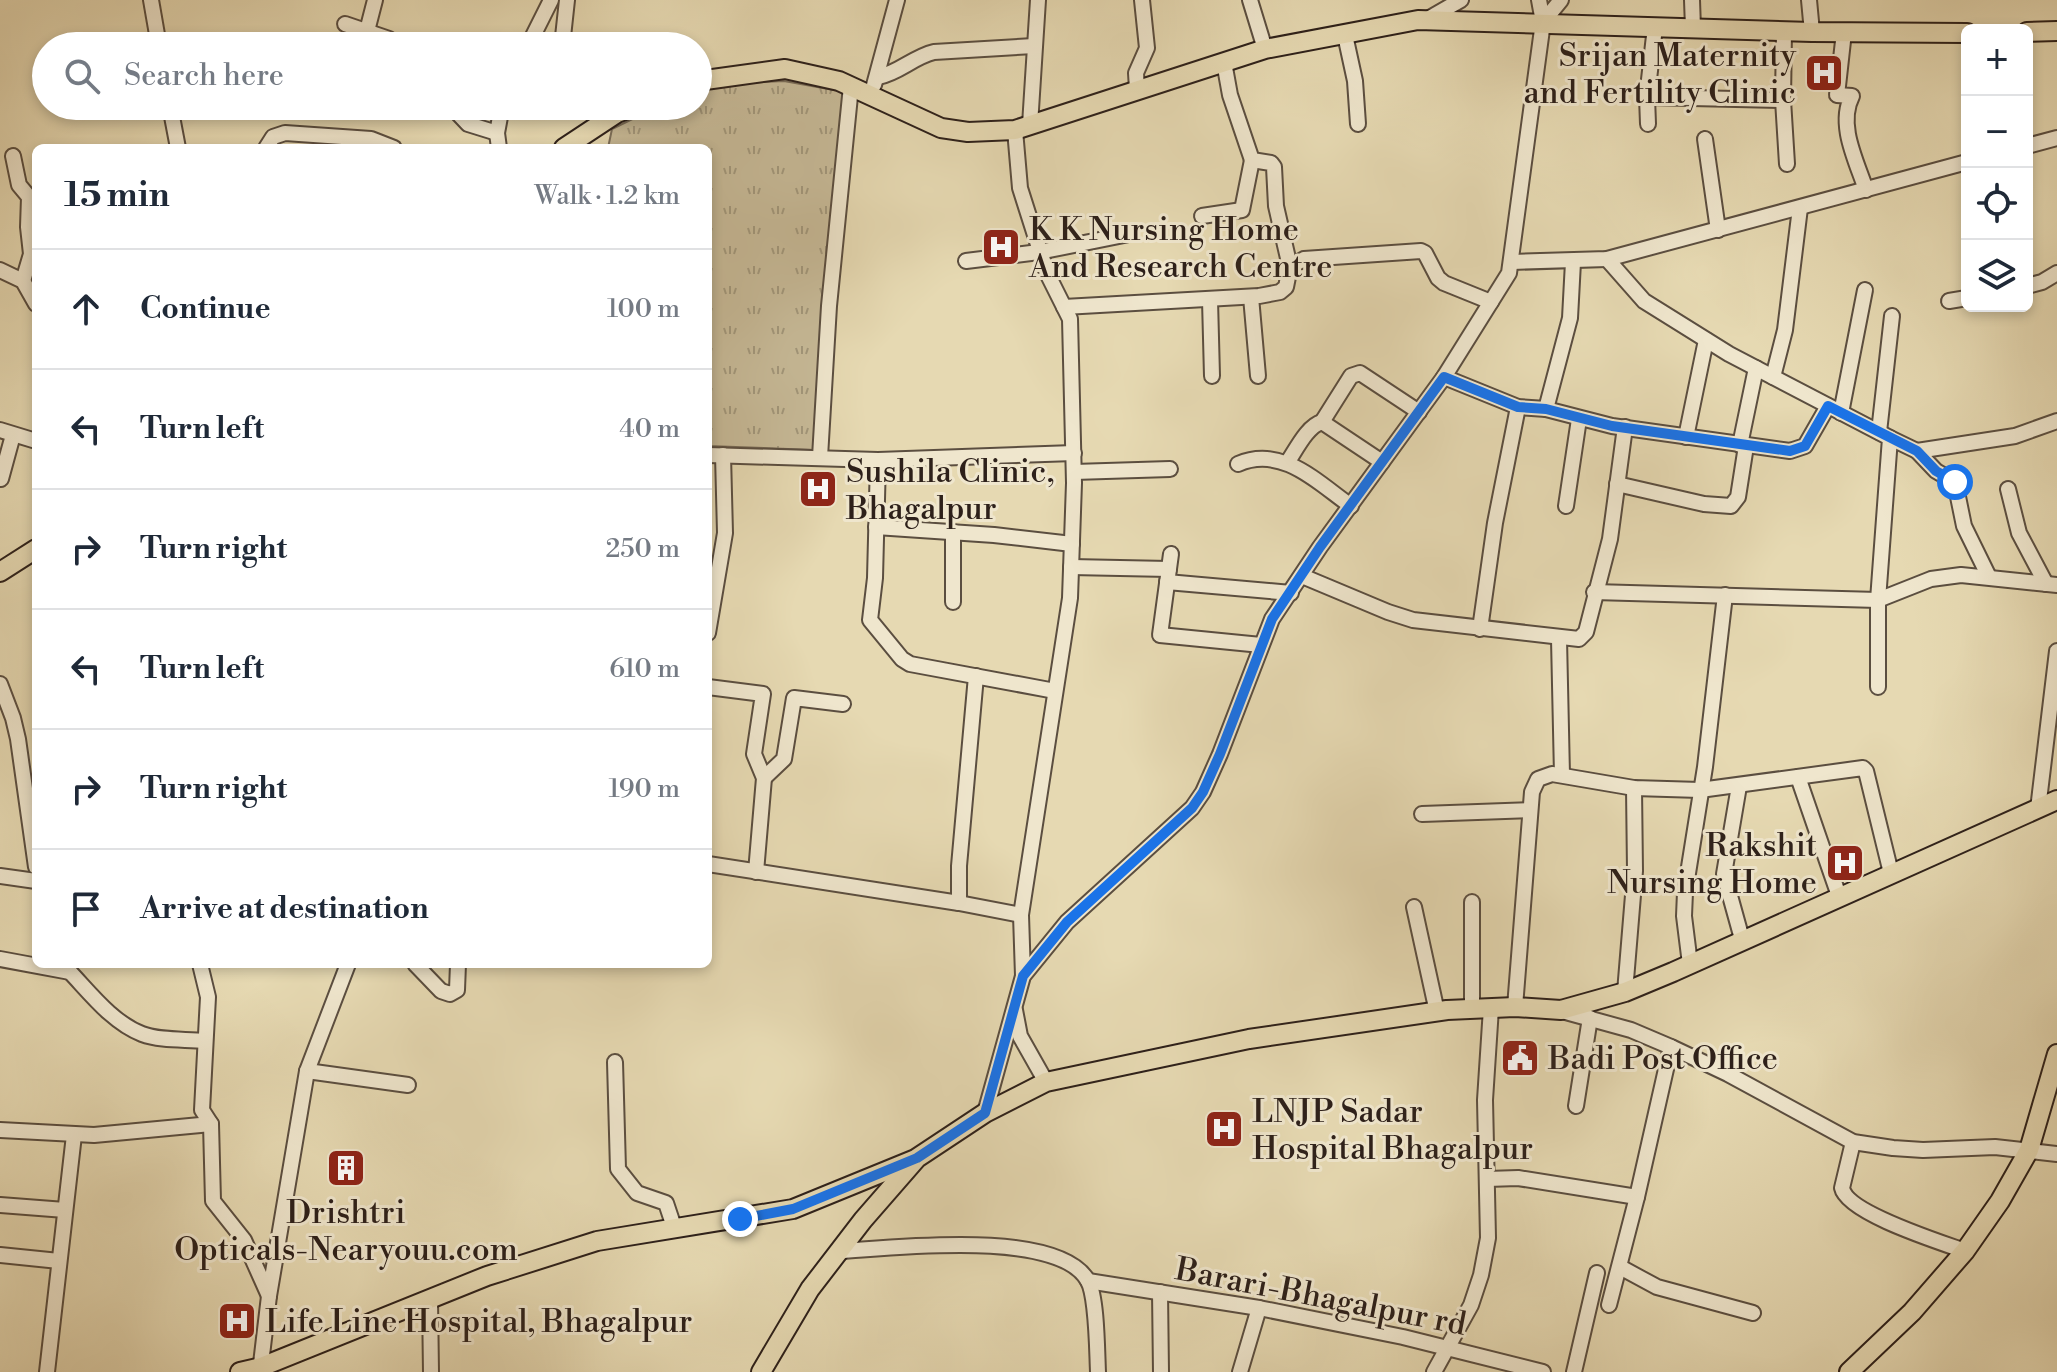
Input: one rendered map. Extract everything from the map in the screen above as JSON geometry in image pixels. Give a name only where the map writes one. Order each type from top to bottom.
[{"type":"main road","points":[[712,79],[785,69],[851,86],[941,128],[968,132],[1023,128],[1265,49],[1426,20],[1812,32],[1961,33]]},
{"type":"main road","points":[[2033,32],[2057,31]]},
{"type":"main road","points":[[570,144],[606,120]]},
{"type":"main road","points":[[0,572],[32,552]]},
{"type":"main road","points":[[240,1372],[260,1370],[487,1276],[597,1241],[793,1209],[917,1158],[985,1113],[1046,1082],[1249,1039],[1437,1012],[1515,1007],[1561,1010],[1625,992],[2057,800]]},
{"type":"main road","points":[[1849,1372],[1912,1312],[1965,1251],[2000,1201],[2029,1150],[2056,1059]]},
{"type":"main road","points":[[761,1372],[810,1289],[863,1220],[917,1158]]},
{"type":"street","points":[[151,0],[157,32]]},
{"type":"street","points":[[345,24],[367,31],[375,0]]},
{"type":"street","points":[[535,32],[551,0]]},
{"type":"street","points":[[564,32],[567,0]]},
{"type":"street","points":[[870,95],[878,77],[897,0]]},
{"type":"street","points":[[985,1113],[1023,976],[1021,915],[1070,598],[1074,453],[1070,319],[1039,252],[1020,188],[1023,128],[1038,0]]},
{"type":"street","points":[[1137,89],[1136,73],[1147,48],[1142,0]]},
{"type":"street","points":[[1250,0],[1265,49]]},
{"type":"street","points":[[1426,20],[1461,0]]},
{"type":"street","points":[[1023,976],[1067,922],[1192,808],[1203,792],[1220,754],[1272,619],[1444,377],[1509,273],[1543,22],[1539,0]]},
{"type":"street","points":[[1543,22],[1561,0]]},
{"type":"street","points":[[1692,0],[1693,28]]},
{"type":"street","points":[[1809,0],[1812,32]]},
{"type":"street","points":[[1648,124],[1647,97],[1655,27]]},
{"type":"street","points":[[1784,31],[1783,100],[1787,164]]},
{"type":"street","points":[[1844,32],[1837,95],[1852,96],[1847,106],[1847,131],[1866,190]]},
{"type":"street","points":[[1345,35],[1355,81],[1358,124]]},
{"type":"street","points":[[878,77],[891,75],[921,55],[934,52],[1034,46]]},
{"type":"street","points":[[1202,216],[1242,210],[1252,160],[1230,95],[1224,62]]},
{"type":"street","points":[[820,457],[829,306],[851,86]]},
{"type":"street","points":[[1647,97],[1783,100]]},
{"type":"street","points":[[173,120],[177,144]]},
{"type":"street","points":[[464,120],[498,141],[500,120]]},
{"type":"street","points":[[269,144],[273,137],[285,133],[371,139],[384,144]]},
{"type":"street","points":[[2033,144],[2057,138]]},
{"type":"street","points":[[1705,139],[1718,230]]},
{"type":"street","points":[[13,156],[19,185],[32,195]]},
{"type":"street","points":[[1064,307],[1210,300],[1280,292],[1286,287],[1290,267],[1276,206],[1274,167],[1271,163],[1252,160]]},
{"type":"street","points":[[1512,262],[1607,259],[1961,164]]},
{"type":"street","points":[[23,281],[31,254],[28,227],[32,202]]},
{"type":"street","points":[[1773,377],[1784,339],[1800,208]]},
{"type":"street","points":[[966,261],[1039,252],[1129,234]]},
{"type":"street","points":[[1290,267],[1304,259],[1421,251],[1444,283],[1491,302]]},
{"type":"street","points":[[1607,259],[1644,301],[1756,368],[1917,451],[1936,471],[1955,482],[1964,526],[1989,577]]},
{"type":"street","points":[[1546,409],[1570,318],[1573,262]]},
{"type":"street","points":[[0,270],[23,281],[32,297]]},
{"type":"street","points":[[2033,284],[2057,273]]},
{"type":"street","points":[[1444,377],[1518,407],[1546,409],[1579,419],[1686,437],[1790,451],[1800,449],[1834,409],[1865,290]]},
{"type":"street","points":[[1251,297],[1258,376]]},
{"type":"street","points":[[1949,301],[1961,299]]},
{"type":"street","points":[[1210,300],[1212,376]]},
{"type":"street","points":[[1878,687],[1884,435],[1892,316]]},
{"type":"street","points":[[1686,437],[1706,340]]},
{"type":"street","points":[[1617,484],[1704,504],[1731,506],[1738,497],[1756,368]]},
{"type":"street","points":[[1322,422],[1351,376],[1360,373],[1419,412]]},
{"type":"street","points":[[1480,629],[1495,523],[1518,407]]},
{"type":"street","points":[[1566,506],[1579,419]]},
{"type":"street","points":[[1917,451],[2015,436],[2057,421]]},
{"type":"street","points":[[1287,463],[1310,429],[1322,422],[1382,462]]},
{"type":"street","points":[[1302,576],[1413,620],[1559,639],[1573,640],[1583,636],[1610,539],[1625,427]]},
{"type":"street","points":[[1,479],[7,433],[32,440]]},
{"type":"street","points":[[712,609],[725,533],[716,455],[878,460],[1074,453]]},
{"type":"street","points":[[1238,464],[1272,458],[1287,463],[1351,506]]},
{"type":"street","points":[[878,460],[875,578],[870,620],[902,659],[910,664],[1055,691]]},
{"type":"street","points":[[1074,472],[1170,469]]},
{"type":"street","points":[[2008,489],[2019,533],[2052,584]]},
{"type":"street","points":[[876,527],[1072,544]]},
{"type":"street","points":[[953,532],[953,602]]},
{"type":"street","points":[[1171,554],[1160,635],[1261,645]]},
{"type":"street","points":[[1071,567],[1168,576],[1291,593]]},
{"type":"street","points":[[1594,592],[1878,600],[1931,579],[1961,575],[2052,584]]},
{"type":"street","points":[[1690,964],[1684,903],[1705,767],[1725,595]]},
{"type":"street","points":[[1559,639],[1562,775]]},
{"type":"street","points":[[2038,809],[2057,651]]},
{"type":"street","points":[[959,903],[959,866],[976,676]]},
{"type":"street","points":[[0,684],[18,739],[32,839]]},
{"type":"street","points":[[712,688],[763,694],[754,754],[764,778],[756,872]]},
{"type":"street","points":[[764,778],[784,759],[794,698],[843,704]]},
{"type":"street","points":[[1515,1007],[1532,792],[1538,779],[1544,776],[1562,775],[1634,788],[1700,790],[1863,768],[1891,873]]},
{"type":"street","points":[[1798,777],[1839,896]]},
{"type":"street","points":[[1739,786],[1724,874],[1742,939]]},
{"type":"street","points":[[1625,992],[1635,871],[1634,788]]},
{"type":"street","points":[[1422,814],[1530,810]]},
{"type":"street","points":[[712,865],[1021,915]]},
{"type":"street","points":[[0,876],[32,880]]},
{"type":"street","points":[[1434,1372],[1471,1305],[1488,1238],[1482,1008],[1472,902]]},
{"type":"street","points":[[1414,907],[1437,1012]]},
{"type":"street","points":[[0,959],[32,963]]},
{"type":"street","points":[[68,968],[107,1010],[140,1033],[205,1041]]},
{"type":"street","points":[[201,968],[208,997],[202,1110],[211,1124],[213,1201],[244,1240],[269,1296]]},
{"type":"street","points":[[260,1370],[269,1296],[307,1071],[346,968]]},
{"type":"street","points":[[419,968],[441,991],[450,994],[457,990],[459,984],[458,968]]},
{"type":"street","points":[[1015,1002],[1020,1036],[1046,1082]]},
{"type":"street","points":[[1561,1010],[1631,1030],[1671,1047],[1728,1074],[1853,1142],[1923,1150],[1995,1147],[2057,1154]]},
{"type":"street","points":[[1576,1106],[1590,1018]]},
{"type":"street","points":[[1609,1305],[1671,1047]]},
{"type":"street","points":[[615,1062],[618,1169],[637,1193],[666,1203],[674,1227]]},
{"type":"street","points":[[307,1071],[408,1085]]},
{"type":"street","points":[[0,1130],[74,1135],[211,1124]]},
{"type":"street","points":[[47,1372],[74,1135]]},
{"type":"street","points":[[1853,1142],[1843,1195],[1893,1224],[1965,1251]]},
{"type":"street","points":[[1487,1179],[1518,1178],[1637,1197]]},
{"type":"street","points":[[0,1205],[65,1210]]},
{"type":"street","points":[[840,1251],[983,1245],[1054,1255],[1070,1264],[1088,1281],[1098,1372]]},
{"type":"street","points":[[0,1255],[59,1261]]},
{"type":"street","points":[[1620,1267],[1657,1287],[1753,1313]]},
{"type":"street","points":[[1574,1372],[1597,1273]]},
{"type":"street","name":"Barari-Bhagalpur rd","points":[[1088,1281],[1259,1308],[1403,1337],[1543,1372]]},
{"type":"street","points":[[1160,1292],[1161,1372]]},
{"type":"street","points":[[430,1299],[431,1372]]},
{"type":"street","points":[[1240,1372],[1259,1308]]},
{"type":"green space","points":[[784,81],[845,92],[814,450],[712,446],[712,144],[609,144],[612,129],[630,120],[712,120],[712,86]]},
{"type":"place","name":"Srijan Maternity and Fertility Clinic","points":[[1824,73]]},
{"type":"place","name":"K K Nursing Home And Research Centre","points":[[1001,247]]},
{"type":"place","name":"Sushila Clinic, Bhagalpur","points":[[818,489]]},
{"type":"place","name":"Rakshit Nursing Home","points":[[1845,863]]},
{"type":"place","name":"Badi Post Office","points":[[1520,1058]]},
{"type":"place","name":"LNJP Sadar Hospital Bhagalpur","points":[[1224,1129]]},
{"type":"place","name":"Drishtri Opticals-Nearyouu.com","points":[[346,1168]]},
{"type":"place","name":"Life Line Hospital, Bhagalpur","points":[[237,1321]]},
{"type":"route","points":[[740,1219],[793,1209],[917,1158],[985,1113],[1023,976],[1067,922],[1192,808],[1203,792],[1220,754],[1272,619],[1320,547],[1444,377],[1518,407],[1546,409],[1612,426],[1790,451],[1805,446],[1828,406],[1917,451],[1936,471],[1955,482]]}]
